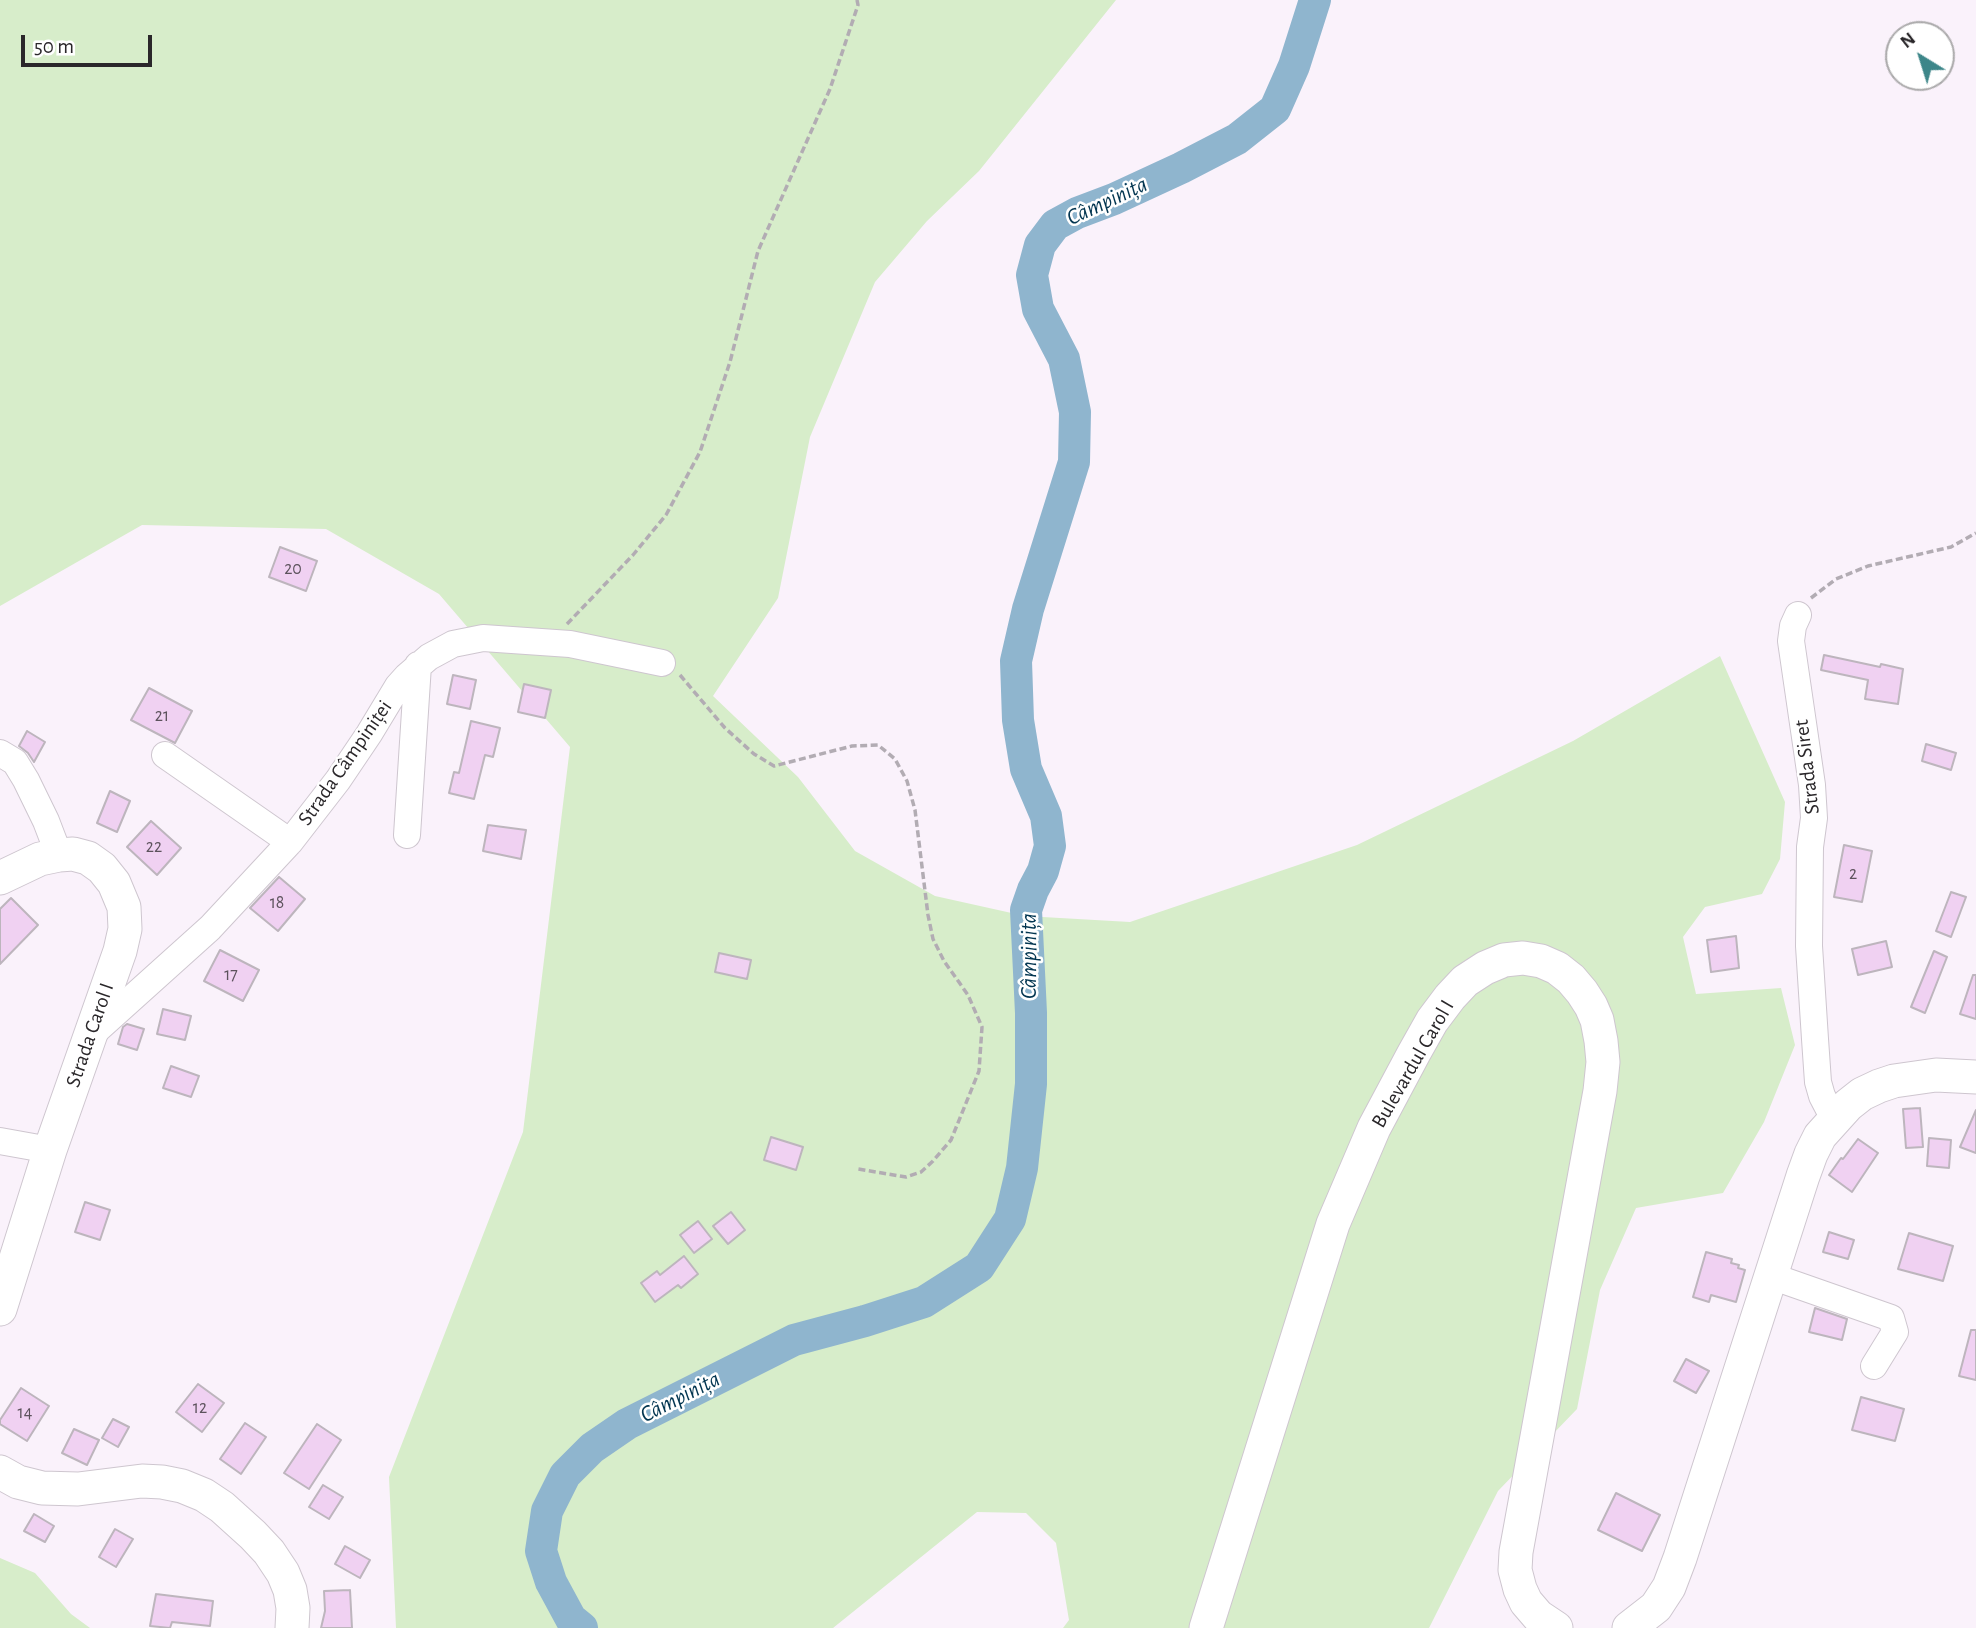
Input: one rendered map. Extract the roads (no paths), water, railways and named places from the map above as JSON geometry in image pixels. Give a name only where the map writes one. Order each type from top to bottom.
[{"type":"main road","name":"Strada Carol I","points":[[0,878],[40,859],[73,854],[88,858],[102,868],[114,883],[124,906],[125,929],[120,951],[51,1150],[7,1266],[0,1310]]},
{"type":"main road","name":"Bulevardul Carol I","points":[[1206,1628],[1334,1224],[1374,1128],[1432,1021],[1450,997],[1465,981],[1485,968],[1504,960],[1523,958],[1541,961],[1557,968],[1571,979],[1581,992],[1597,1020],[1602,1062],[1600,1091],[1516,1552],[1516,1570],[1526,1602],[1552,1627]]},
{"type":"main road","points":[[1629,1628],[1656,1607],[1669,1587],[1685,1545],[1811,1154],[1820,1136],[1834,1119],[1863,1094],[1894,1081],[1936,1075],[1976,1077]]},
{"type":"main road","points":[[0,1472],[18,1482],[42,1488],[78,1489],[142,1481],[182,1486],[204,1495],[253,1535],[283,1573],[293,1608],[292,1628]]},
{"type":"street","name":"Strada Siret","points":[[1798,615],[1791,640],[1812,785],[1814,818],[1810,847],[1810,946],[1818,1082],[1822,1097],[1834,1119]]},
{"type":"street","name":"Strada Câmpiniței","points":[[89,1037],[210,928],[290,842],[338,780],[398,686],[418,665],[441,649],[466,640],[483,638],[547,641],[662,663]]},
{"type":"street","points":[[407,835],[418,665]]},
{"type":"street","points":[[0,753],[15,762],[26,780],[46,821],[58,855]]},
{"type":"street","points":[[165,755],[290,842]]},
{"type":"street","points":[[0,1141],[51,1150]]},
{"type":"street","points":[[1771,1276],[1891,1318],[1895,1332],[1874,1366]]},
{"type":"waterway","name":"Câmpinița","points":[[582,1628],[571,1619],[551,1582],[541,1551],[547,1511],[565,1475],[592,1448],[627,1424],[794,1340],[924,1302],[979,1267],[1010,1219],[1022,1168],[1031,1084],[1026,910],[1043,871],[1050,846],[1046,816],[1026,769],[1018,720],[1016,661],[1028,609],[1074,462],[1075,412],[1064,359],[1038,309],[1032,275],[1040,245],[1055,225],[1181,168],[1237,139],[1275,109],[1294,66],[1315,0]]}]
